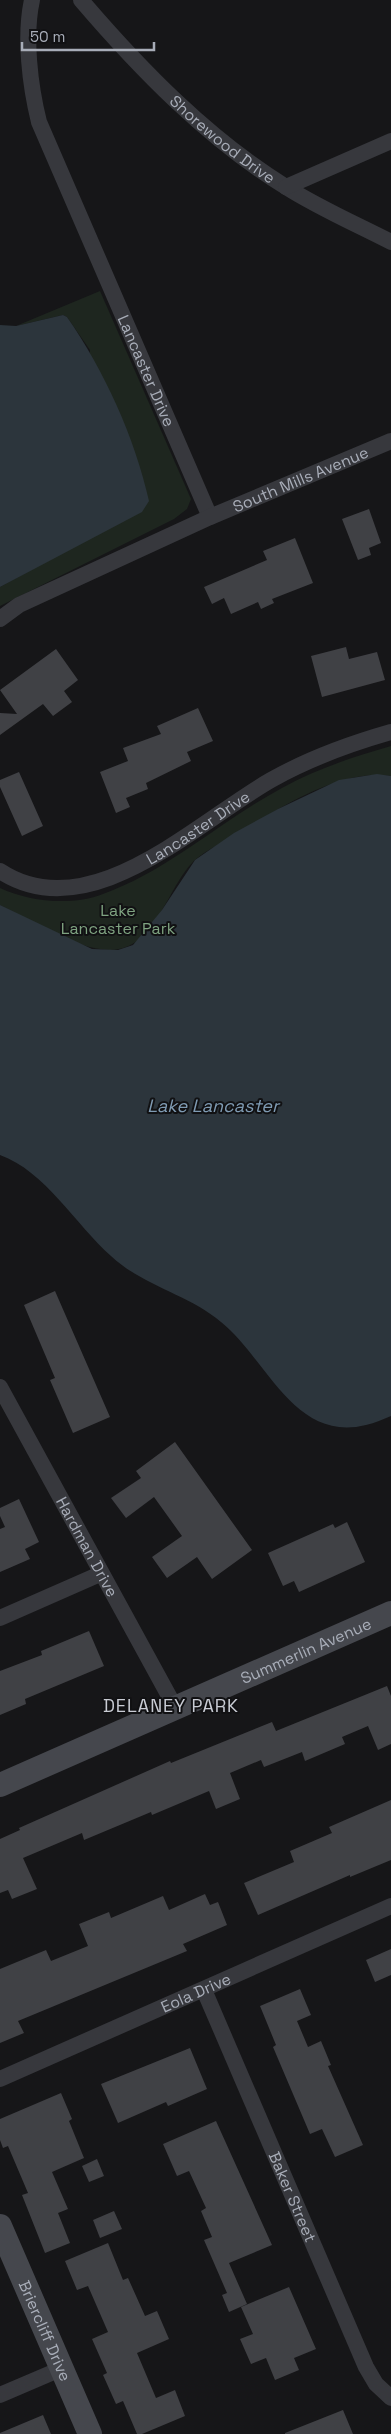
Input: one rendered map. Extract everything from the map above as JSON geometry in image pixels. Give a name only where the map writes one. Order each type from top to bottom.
[{"type":"street","name":"Lancaster Drive","points":[[32,0],[28,17],[32,95],[39,122],[210,517]]},
{"type":"street","name":"Shorewood Drive","points":[[81,0],[112,36],[217,137],[286,187],[391,242]]},
{"type":"street","points":[[286,187],[391,141]]},
{"type":"street","name":"South Mills Avenue","points":[[210,517],[391,441]]},
{"type":"street","points":[[0,619],[19,605],[210,517]]},
{"type":"street","name":"Lancaster Drive","points":[[0,871],[36,887],[69,889],[102,882],[137,866],[270,780],[310,759],[351,743],[391,732]]},
{"type":"street","name":"Hardman Drive","points":[[0,1387],[100,1574],[175,1707]]},
{"type":"street","points":[[0,1618],[100,1574]]},
{"type":"street","name":"Summerlin Avenue","points":[[0,1785],[391,1613]]},
{"type":"street","name":"Eola Drive","points":[[0,2079],[391,1906]]},
{"type":"street","name":"Baker Street","points":[[204,1990],[366,2366],[376,2384],[391,2398]]},
{"type":"street","name":"Briercliff Drive","points":[[0,2226],[90,2434]]},
{"type":"street","points":[[0,2395],[63,2368]]},
{"type":"green space","points":[[100,291],[191,499],[187,509],[174,519],[0,606],[0,587],[71,548],[90,350],[67,317],[63,315],[16,326]]},
{"type":"green space","name":"Lake Lancaster Park","points":[[391,746],[391,776],[371,775],[330,784],[270,814],[196,859],[178,882],[153,924],[144,935],[132,944],[119,949],[106,950],[91,947],[58,935],[0,905],[0,888],[24,897],[51,901],[78,900],[103,894],[150,872],[260,801],[295,781],[335,764]]},
{"type":"water","points":[[63,315],[67,317],[81,338],[117,405],[143,477],[149,501],[142,512],[0,587],[0,325],[16,326]]},
{"type":"water","name":"Lake Lancaster","points":[[377,774],[391,776],[391,1416],[366,1425],[341,1427],[319,1422],[301,1410],[284,1394],[237,1338],[221,1322],[208,1312],[151,1283],[124,1266],[98,1243],[46,1186],[31,1173],[0,1155],[0,905],[92,949],[118,950],[133,945],[162,910],[195,860],[234,833],[278,809],[339,780]]},
{"type":"building","points":[[369,509],[381,543],[369,548],[371,555],[358,560],[342,519]]},
{"type":"building","points":[[295,538],[313,583],[272,599],[274,603],[261,609],[258,602],[231,614],[224,598],[212,604],[204,587],[267,560],[263,551]]},
{"type":"building","points":[[346,647],[349,659],[377,652],[385,680],[322,697],[311,656]]},
{"type":"building","points":[[56,649],[78,680],[64,691],[72,702],[53,716],[43,704],[0,735],[0,713],[17,714],[0,690]]},
{"type":"building","points":[[198,708],[213,741],[187,752],[191,761],[146,783],[148,789],[126,798],[130,807],[116,813],[100,772],[128,761],[123,748],[161,734],[157,726]]},
{"type":"building","points":[[19,772],[43,826],[22,836],[0,787],[0,780]]},
{"type":"building","points":[[55,1291],[110,1417],[73,1433],[50,1380],[55,1378],[24,1305]]},
{"type":"building","points":[[175,1442],[252,1550],[212,1579],[197,1557],[167,1578],[152,1557],[182,1536],[154,1497],[126,1518],[111,1498],[141,1478],[136,1471]]},
{"type":"building","points":[[19,1499],[39,1542],[25,1549],[30,1559],[0,1572],[0,1529],[5,1527],[0,1516],[0,1508]]},
{"type":"building","points":[[347,1522],[365,1562],[299,1592],[294,1581],[283,1586],[268,1553],[333,1524],[335,1528]]},
{"type":"building","points":[[89,1631],[104,1666],[25,1699],[26,1704],[0,1715],[0,1671],[42,1655],[41,1651]]},
{"type":"building","points":[[387,1686],[391,1696],[391,1744],[378,1750],[368,1726],[342,1737],[345,1744],[305,1761],[302,1752],[264,1767],[261,1760],[230,1773],[240,1799],[216,1809],[209,1791],[152,1815],[151,1812],[84,1840],[82,1833],[23,1858],[37,1889],[12,1899],[8,1890],[0,1893],[0,1839],[20,1830],[19,1828],[170,1761],[171,1763],[272,1722],[276,1731]]},
{"type":"building","points":[[391,1800],[391,1860],[350,1877],[350,1875],[258,1915],[244,1883],[294,1862],[290,1851],[332,1833],[329,1827]]},
{"type":"building","points":[[205,1894],[210,1905],[218,1902],[227,1925],[183,1944],[187,1951],[18,2021],[24,2033],[0,2043],[0,1969],[46,1950],[51,1961],[88,1946],[79,1924],[109,1912],[111,1918],[163,1896],[169,1910]]},
{"type":"building","points":[[391,1949],[391,1975],[375,1982],[366,1960]]},
{"type":"building","points":[[300,1989],[311,2015],[297,2021],[308,2047],[321,2041],[331,2065],[328,2066],[363,2145],[335,2157],[322,2129],[310,2134],[273,2047],[276,2045],[260,2006]]},
{"type":"building","points":[[190,2048],[207,2089],[168,2106],[166,2102],[118,2123],[101,2084]]},
{"type":"building","points":[[61,2093],[72,2119],[69,2121],[84,2158],[52,2172],[68,2209],[58,2213],[70,2243],[45,2253],[22,2195],[28,2193],[8,2146],[3,2148],[0,2140],[0,2119]]},
{"type":"building","points":[[216,2121],[272,2245],[229,2263],[247,2304],[229,2312],[222,2295],[227,2293],[204,2240],[212,2237],[201,2211],[206,2208],[189,2171],[177,2176],[163,2144]]},
{"type":"building","points":[[97,2159],[104,2176],[89,2182],[82,2166]]},
{"type":"building","points":[[114,2211],[122,2229],[100,2238],[93,2220]]},
{"type":"building","points":[[108,2243],[123,2280],[128,2278],[145,2316],[157,2311],[169,2339],[137,2353],[156,2398],[175,2390],[185,2416],[142,2434],[137,2434],[123,2401],[116,2404],[103,2375],[107,2373],[92,2339],[108,2332],[88,2286],[77,2290],[65,2261]]},
{"type":"building","points":[[289,2287],[316,2349],[294,2358],[299,2370],[275,2380],[266,2358],[251,2364],[240,2339],[253,2334],[241,2307]]},
{"type":"building","points":[[343,2410],[353,2434],[285,2434],[285,2433]]},
{"type":"building","points":[[43,2415],[51,2434],[0,2434],[0,2433]]},
{"type":"district","name":"DELANEY PARK","points":[[171,1705]]}]
